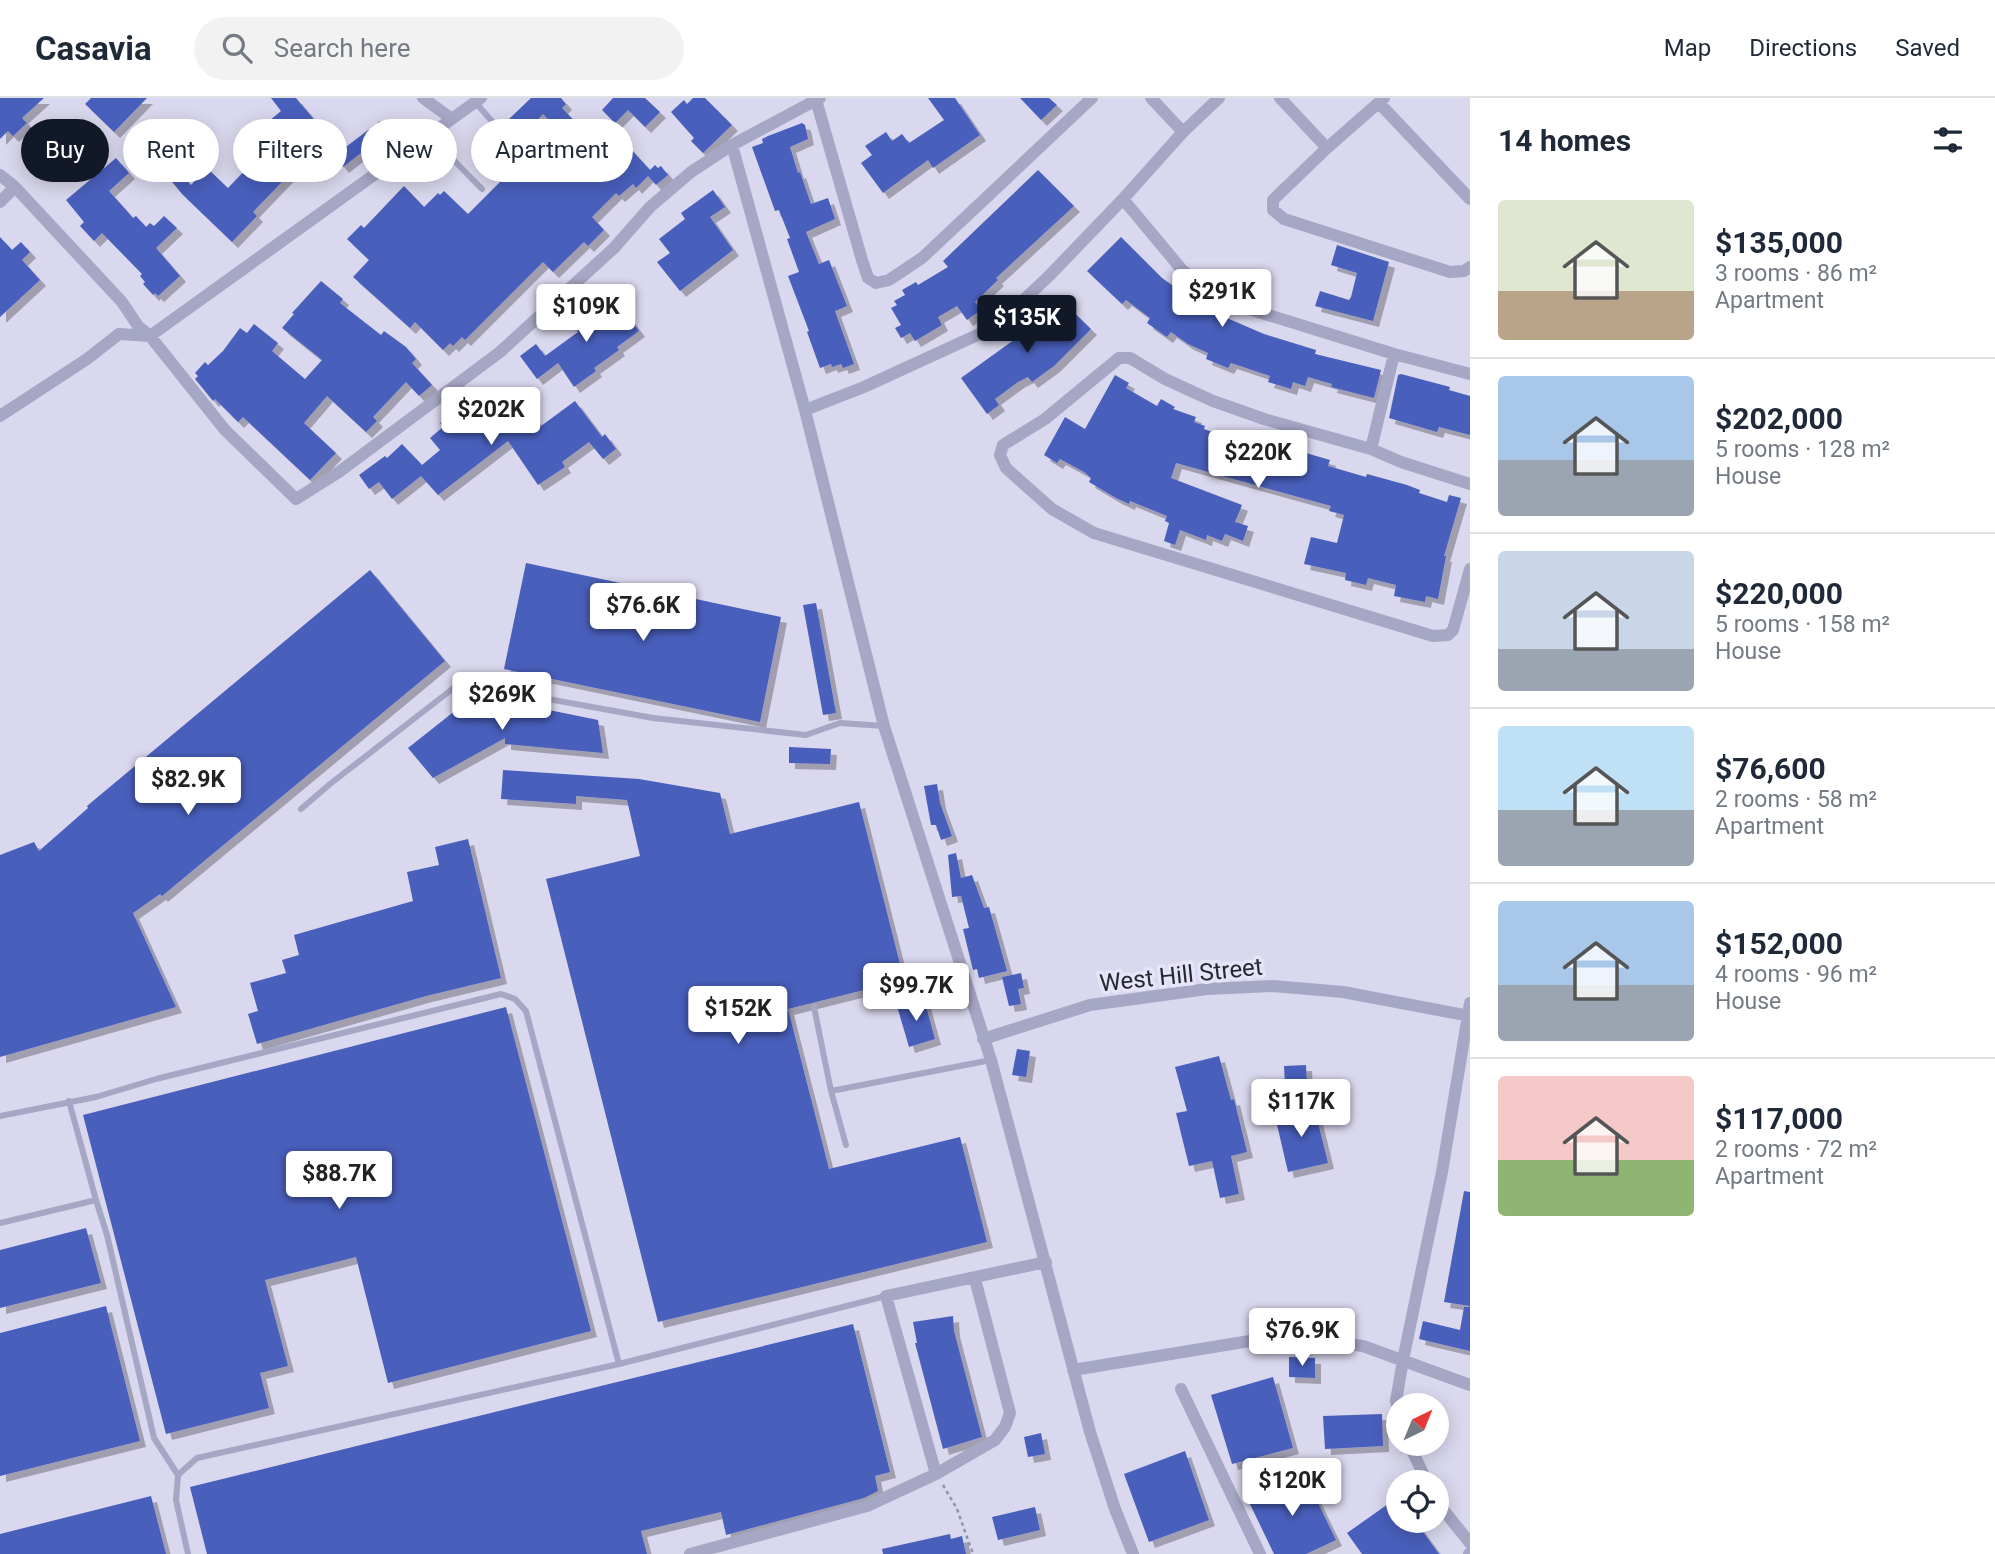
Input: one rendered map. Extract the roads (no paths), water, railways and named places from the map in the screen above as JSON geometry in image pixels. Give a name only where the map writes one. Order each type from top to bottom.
[{"type":"street","points":[[423,98],[452,119],[479,100]]},
{"type":"street","points":[[0,175],[15,187],[122,302],[138,326],[225,430],[296,499],[339,472],[500,352],[614,248],[650,207],[691,172],[732,145],[818,99],[862,260],[868,278],[876,283],[889,280],[922,258],[1092,98]]},
{"type":"street","points":[[1151,98],[1183,132]]},
{"type":"street","points":[[805,410],[864,387],[986,331],[1016,307],[1123,199],[1183,132],[1219,98]]},
{"type":"street","points":[[1280,98],[1327,148]]},
{"type":"street","points":[[1470,199],[1382,100],[1273,200],[1273,210],[1284,219],[1450,272],[1464,271],[1470,267]]},
{"type":"street","points":[[732,145],[805,410],[884,726],[991,1060],[1073,1370],[1115,1510],[1133,1554]]},
{"type":"street","points":[[0,416],[87,359],[119,334],[149,336],[365,182]]},
{"type":"street","points":[[0,202],[15,187]]},
{"type":"street","points":[[1123,199],[1183,271],[1236,305],[1394,354],[1470,374]]},
{"type":"street","points":[[1371,449],[1394,354]]},
{"type":"street","points":[[1470,484],[1401,462],[1371,449],[1264,419],[1213,401],[1165,379],[1129,358],[1119,358],[1045,419],[1003,445],[1000,455],[1006,468],[1052,509],[1094,533],[1433,636],[1448,635],[1453,630],[1470,569]]},
{"type":"street","name":"West Hill Street","points":[[983,1039],[1090,1005],[1220,989],[1273,986],[1343,992],[1469,1012]]},
{"type":"street","points":[[1397,1393],[1469,1012]]},
{"type":"street","points":[[936,1474],[886,1296],[1046,1262]]},
{"type":"street","points":[[690,1554],[867,1506],[936,1474],[995,1440],[1005,1427],[1010,1413],[975,1279]]},
{"type":"street","points":[[1073,1370],[1262,1339],[1293,1337],[1363,1346],[1470,1385]]},
{"type":"street","points":[[1181,1389],[1259,1554]]},
{"type":"street","points":[[1449,1517],[1470,1543]]},
{"type":"lane","points":[[479,100],[494,119]]},
{"type":"lane","points":[[457,161],[482,189]]},
{"type":"lane","points":[[301,809],[460,684],[653,718],[806,735],[841,723],[884,726]]},
{"type":"lane","points":[[0,1116],[96,1097],[156,1079],[500,995],[515,999],[526,1011],[619,1364]]},
{"type":"lane","points":[[814,1007],[831,1091],[846,1145]]},
{"type":"lane","points":[[831,1091],[991,1060]]},
{"type":"lane","points":[[69,1101],[107,1235],[154,1438],[178,1475],[176,1500],[188,1554]]},
{"type":"lane","points":[[0,1223],[96,1200]]},
{"type":"lane","points":[[178,1475],[197,1458],[619,1364],[886,1296]]}]
